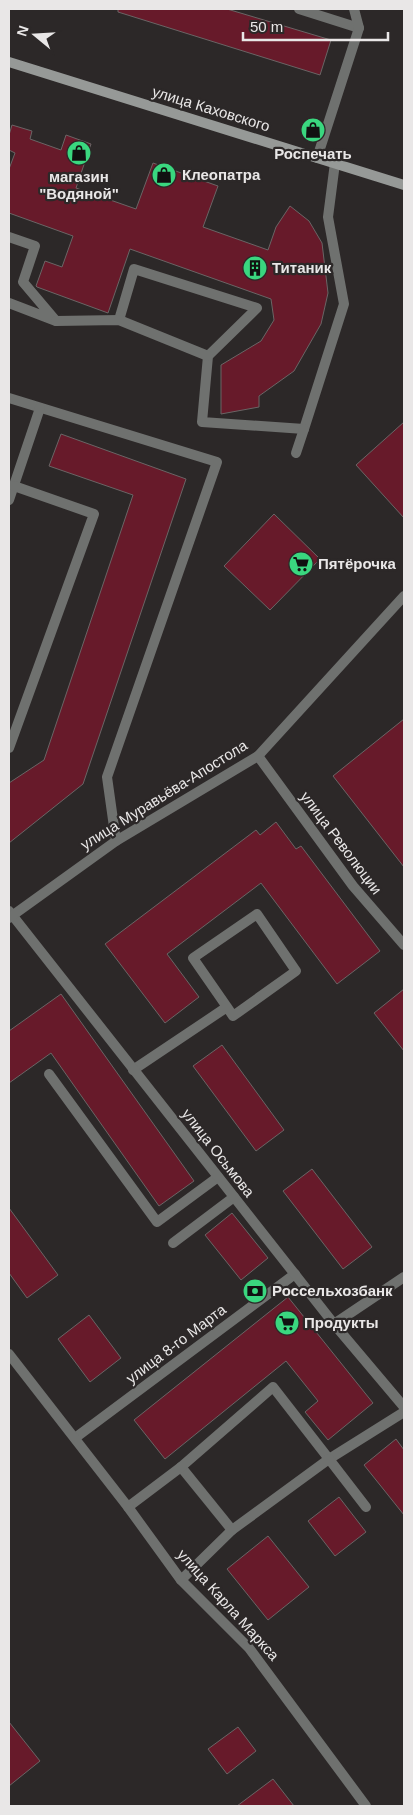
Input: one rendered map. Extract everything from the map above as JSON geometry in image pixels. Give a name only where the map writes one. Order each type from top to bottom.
[{"type":"main road","name":"улица Каховского","points":[[9,62],[404,185]]},
{"type":"street","points":[[299,9],[359,28]]},
{"type":"street","points":[[317,158],[359,28],[354,9]]},
{"type":"street","points":[[296,453],[344,304],[328,217],[335,163]]},
{"type":"street","points":[[9,237],[35,246],[24,282],[56,322]]},
{"type":"street","points":[[118,320],[134,269],[257,308],[208,356],[202,422],[304,429]]},
{"type":"street","points":[[9,303],[56,322],[118,320],[208,356]]},
{"type":"street","points":[[9,398],[217,462],[107,777],[116,841]]},
{"type":"street","points":[[9,500],[40,408]]},
{"type":"street","points":[[9,748],[94,514],[14,486]]},
{"type":"street","name":"улица Муравьёва-Апостола","points":[[10,915],[116,841],[258,756],[404,596]]},
{"type":"street","name":"улица Революции","points":[[258,756],[353,886],[404,945]]},
{"type":"street","points":[[257,914],[296,971],[233,1016],[227,1007],[193,958],[257,914]]},
{"type":"street","name":"улица Осьмова","points":[[10,915],[334,1324],[404,1407]]},
{"type":"street","points":[[133,1070],[227,1007]]},
{"type":"street","points":[[49,1074],[157,1222],[218,1177]]},
{"type":"street","points":[[173,1243],[234,1197]]},
{"type":"street","name":"улица 8-го Марта","points":[[75,1438],[295,1274]]},
{"type":"street","points":[[334,1324],[404,1277]]},
{"type":"street","name":"улица Карла Маркса","points":[[9,1354],[128,1507],[181,1580],[249,1648],[366,1806]]},
{"type":"street","points":[[128,1507],[181,1467],[273,1387],[366,1507]]},
{"type":"street","points":[[181,1580],[232,1530],[329,1459],[404,1412]]},
{"type":"street","points":[[181,1467],[232,1530]]},
{"type":"building","points":[[118,9],[227,9],[331,40],[320,75],[118,12]]},
{"type":"building","name":"Титаник","points":[[12,125],[32,131],[30,139],[61,150],[66,135],[91,144],[76,188],[136,209],[153,163],[218,186],[203,227],[268,250],[276,227],[290,206],[309,221],[322,243],[328,293],[321,324],[294,371],[259,396],[259,407],[221,414],[221,365],[261,341],[274,320],[271,299],[130,249],[108,313],[36,286],[45,261],[62,267],[73,236],[9,213],[9,169],[15,153],[9,150],[9,135]]},
{"type":"building","points":[[404,422],[404,518],[356,465]]},
{"type":"building","points":[[61,434],[186,479],[83,784],[9,843],[9,783],[44,760],[133,495],[49,466]]},
{"type":"building","points":[[274,514],[320,559],[270,610],[224,566]]},
{"type":"building","points":[[404,719],[404,867],[333,776]]},
{"type":"building","points":[[276,822],[296,849],[301,846],[380,951],[337,984],[261,883],[167,954],[199,997],[165,1023],[105,944],[256,830],[260,835]]},
{"type":"building","points":[[404,989],[404,1051],[374,1013]]},
{"type":"building","points":[[61,994],[194,1181],[159,1206],[51,1053],[9,1083],[9,1031]]},
{"type":"building","points":[[222,1045],[284,1130],[256,1151],[193,1066]]},
{"type":"building","points":[[312,1169],[372,1247],[343,1269],[283,1191]]},
{"type":"building","points":[[9,1208],[58,1275],[27,1298],[9,1273]]},
{"type":"building","points":[[232,1213],[268,1258],[241,1280],[205,1235]]},
{"type":"building","points":[[288,1297],[373,1403],[328,1440],[305,1412],[318,1401],[286,1361],[165,1459],[134,1420]]},
{"type":"building","points":[[89,1315],[121,1358],[90,1382],[58,1339]]},
{"type":"building","points":[[396,1439],[404,1450],[404,1515],[364,1465]]},
{"type":"building","points":[[339,1497],[366,1532],[335,1556],[308,1521]]},
{"type":"building","points":[[268,1536],[309,1587],[268,1620],[227,1569]]},
{"type":"building","points":[[9,1722],[40,1761],[9,1786]]},
{"type":"building","points":[[238,1727],[256,1751],[227,1774],[208,1749]]},
{"type":"building","points":[[273,1779],[294,1806],[237,1806]]},
{"type":"place","name":"Роспечать","points":[[313,130]]},
{"type":"place","name":"магазин \"Водяной\"","points":[[79,153]]},
{"type":"place","name":"Клеопатра","points":[[164,175]]},
{"type":"place","name":"Титаник","points":[[255,268]]},
{"type":"place","name":"Пятёрочка","points":[[301,564]]},
{"type":"place","name":"Россельхозбанк","points":[[255,1291]]},
{"type":"place","name":"Продукты","points":[[287,1323]]}]
